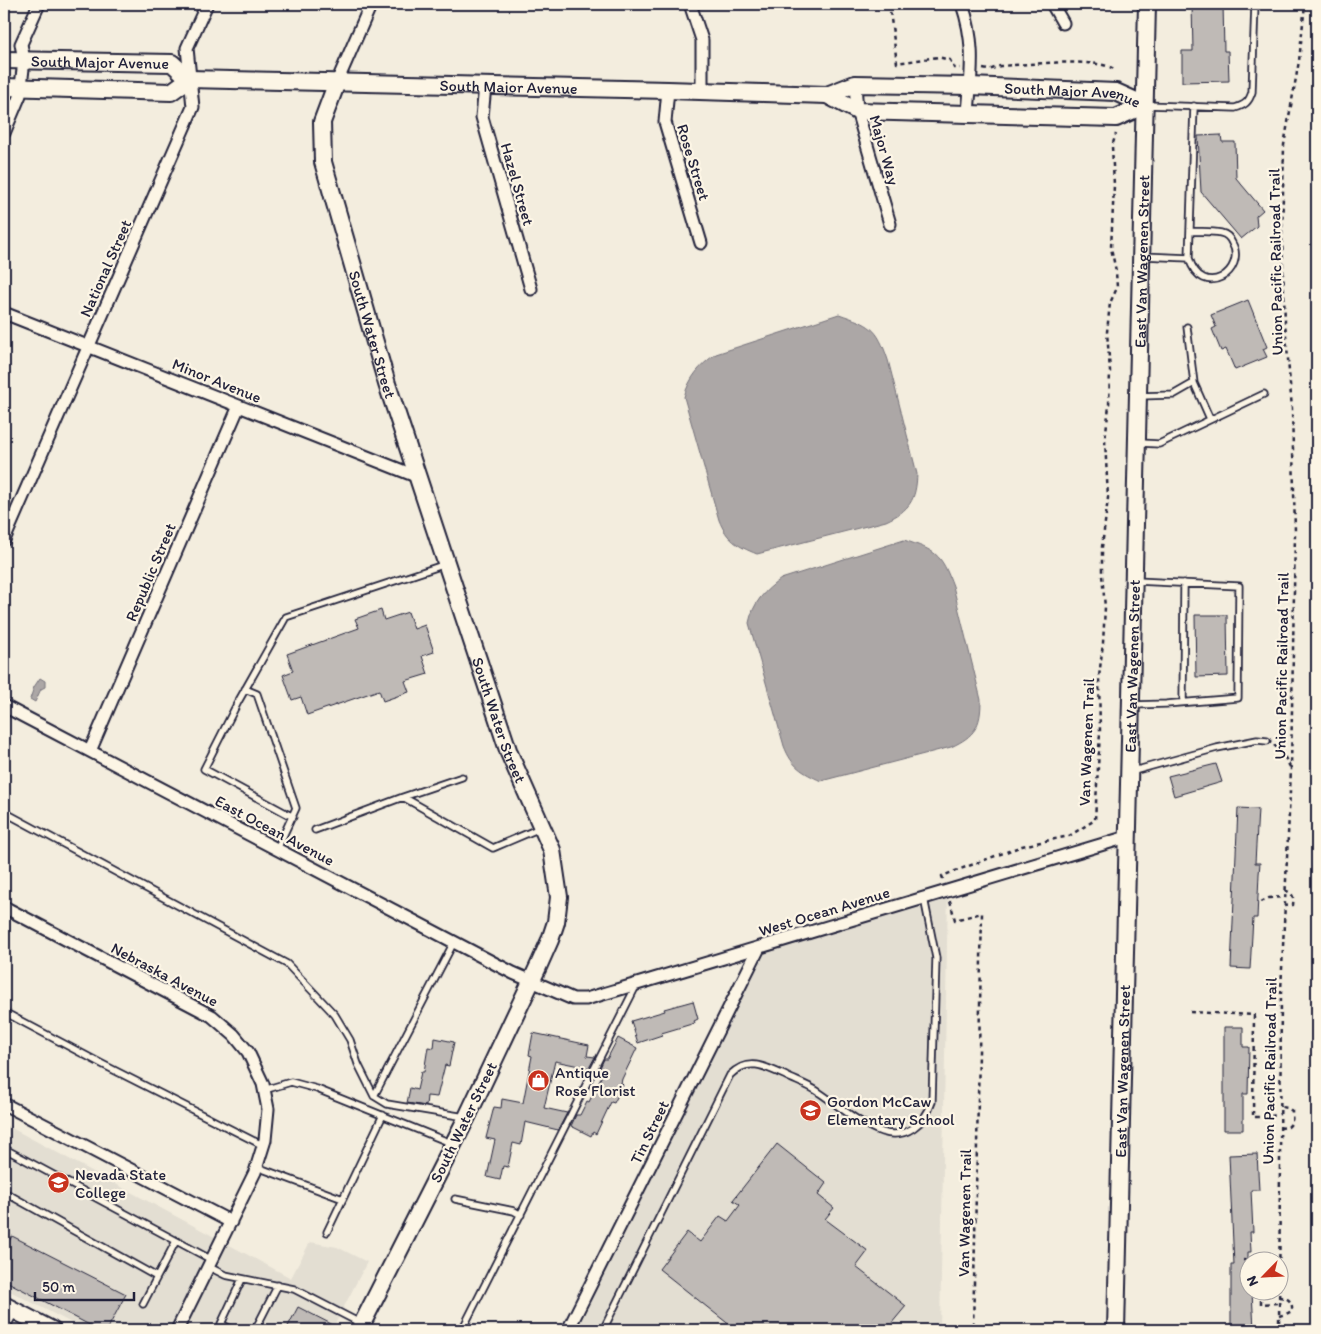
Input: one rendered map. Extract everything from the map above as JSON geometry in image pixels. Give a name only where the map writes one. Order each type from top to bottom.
[{"type":"main road","name":"East Van Wagenen Street","points":[[1116,1330],[1147,4]]},
{"type":"main road","name":"South Major Avenue","points":[[4,60],[172,63],[189,80]]},
{"type":"main road","name":"South Major Avenue","points":[[4,87],[171,92],[189,80],[668,90],[826,96],[857,111],[1116,118],[1145,104]]},
{"type":"main road","name":"South Water Street","points":[[337,82],[322,122],[323,162],[387,384],[509,753],[552,850],[559,896],[556,922],[550,940],[467,1117],[360,1327]]},
{"type":"main road","name":"South Major Avenue","points":[[826,96],[856,84],[970,86],[1116,92],[1145,104]]},
{"type":"main road","points":[[10,1308],[52,1330]]},
{"type":"street","points":[[4,133],[20,95],[24,60],[21,44],[39,4]]},
{"type":"street","name":"National Street","points":[[4,540],[193,107],[187,48],[207,4]]},
{"type":"street","points":[[337,82],[371,4]]},
{"type":"street","points":[[690,4],[702,40],[702,91]]},
{"type":"street","points":[[962,4],[971,35],[973,56],[968,114]]},
{"type":"street","points":[[1052,4],[1063,23]]},
{"type":"street","name":"Major Way","points":[[856,84],[857,111],[890,224]]},
{"type":"street","name":"Hazel Street","points":[[485,86],[482,117],[531,289]]},
{"type":"street","name":"Rose Street","points":[[668,90],[665,122],[701,243]]},
{"type":"street","name":"Minor Avenue","points":[[4,312],[418,477]]},
{"type":"street","name":"Republic Street","points":[[90,751],[240,406]]},
{"type":"street","name":"East Ocean Avenue","points":[[4,706],[531,981]]},
{"type":"street","name":"West Ocean Avenue","points":[[531,981],[552,992],[573,999],[586,999],[1127,837]]},
{"type":"street","name":"Nebraska Avenue","points":[[4,907],[212,1016],[234,1035],[248,1052],[263,1084],[268,1109],[264,1146],[257,1167],[177,1330]]},
{"type":"street","name":"Tin Street","points":[[568,1330],[759,948]]},
{"type":"street","points":[[4,1104],[230,1222]]},
{"type":"lane","points":[[1145,104],[1235,108],[1246,104],[1252,92],[1255,4]]},
{"type":"lane","points":[[1190,231],[1221,233],[1228,237],[1235,248],[1235,256],[1234,263],[1226,275],[1211,280],[1205,279],[1196,274],[1189,258],[1194,106]]},
{"type":"lane","points":[[1142,256],[1189,258]]},
{"type":"lane","points":[[1187,327],[1194,383],[1210,418]]},
{"type":"lane","points":[[1138,396],[1173,394],[1194,383]]},
{"type":"lane","points":[[1138,443],[1159,444],[1210,418],[1264,394]]},
{"type":"lane","points":[[293,818],[204,769],[286,617],[447,564]]},
{"type":"lane","points":[[1131,705],[1238,698],[1239,586],[1134,580]]},
{"type":"lane","points":[[1182,702],[1184,583]]},
{"type":"lane","points":[[245,690],[257,694],[296,808],[277,849]]},
{"type":"lane","points":[[1129,772],[1218,748],[1257,740],[1267,741]]},
{"type":"lane","points":[[316,830],[462,777]]},
{"type":"lane","points":[[403,797],[493,848],[542,827]]},
{"type":"lane","points":[[4,812],[288,964],[335,1015],[350,1040],[358,1064],[374,1096],[387,1104],[467,1117]]},
{"type":"lane","points":[[603,1330],[718,1099],[735,1070],[751,1064],[776,1071],[814,1089],[863,1122],[882,1132],[891,1134],[907,1131],[926,1118],[932,1102],[936,958],[924,898]]},
{"type":"lane","points":[[374,1096],[454,942]]},
{"type":"lane","points":[[462,1330],[637,984]]},
{"type":"lane","points":[[4,1012],[264,1146]]},
{"type":"lane","points":[[264,1090],[291,1082],[318,1088],[453,1144]]},
{"type":"lane","points":[[327,1232],[383,1115]]},
{"type":"lane","points":[[4,1154],[5,1149],[176,1241],[210,1263],[224,1275],[294,1289],[360,1327]]},
{"type":"lane","points":[[257,1167],[343,1199]]},
{"type":"lane","points":[[4,1192],[157,1277]]},
{"type":"lane","points":[[455,1200],[514,1211],[521,1215]]},
{"type":"lane","points":[[143,1304],[176,1241]]},
{"type":"lane","points":[[232,1330],[221,1324],[242,1279]]},
{"type":"lane","points":[[255,1330],[278,1285]]},
{"type":"lane","points":[[6,1330],[10,1308]]},
{"type":"path","name":"Union Pacific Railroad Trail","points":[[1280,1252],[1280,1106],[1284,890],[1291,769],[1295,532],[1292,409],[1285,322],[1282,230],[1284,145],[1305,4]]},
{"type":"path","name":"Van Wagenen Trail","points":[[973,1330],[982,913],[955,920],[942,876],[1022,846],[1068,836],[1095,820],[1100,723],[1099,677],[1105,607],[1102,547],[1108,498],[1104,440],[1109,406],[1110,370],[1107,332],[1110,303],[1117,288],[1116,271],[1111,248],[1114,185],[1112,146],[1116,134]]},
{"type":"path","points":[[1267,741],[1282,752],[1291,769]]},
{"type":"path","points":[[1284,890],[1292,893],[1294,896],[1293,905],[1284,906]]},
{"type":"path","points":[[1261,902],[1269,898],[1284,897]]},
{"type":"path","points":[[1190,1012],[1254,1015],[1253,1118],[1280,1114]]},
{"type":"path","points":[[1280,1106],[1292,1111],[1293,1120],[1292,1124],[1288,1127],[1280,1128]]},
{"type":"path","points":[[1279,1316],[1292,1311],[1291,1302],[1288,1299]]},
{"type":"path","points":[[1261,1302],[1261,1304],[1279,1303]]},
{"type":"path","name":"Union Pacific Railroad Trail","points":[[1279,1303],[1279,1330]]},
{"type":"shaded area","points":[[839,314],[866,325],[876,334],[884,349],[917,474],[913,497],[901,513],[886,521],[757,554],[734,542],[722,527],[684,397],[686,390],[696,372],[716,354]]},
{"type":"shaded area","points":[[904,540],[923,547],[936,555],[945,566],[949,575],[981,700],[978,723],[966,739],[951,747],[821,781],[798,768],[790,759],[784,746],[749,623],[753,609],[769,588],[781,579]]},
{"type":"shaded area","points":[[40,678],[45,681],[45,687],[41,689],[35,702],[30,699],[34,687]]},
{"type":"shaded area","name":"Gordon McCaw Elementary School","points":[[948,891],[940,1330],[568,1330],[759,948]]},
{"type":"shaded area","name":"Nevada State College","points":[[4,1124],[291,1278],[310,1242],[337,1247],[367,1262],[332,1330],[85,1330],[4,1288]]},
{"type":"building","points":[[1192,4],[1223,4],[1224,51],[1228,51],[1229,81],[1182,82],[1182,51],[1193,51]]},
{"type":"building","points":[[1221,135],[1222,142],[1235,142],[1236,178],[1263,210],[1256,216],[1257,226],[1241,239],[1201,192],[1198,136]]},
{"type":"building","points":[[1248,300],[1267,347],[1263,349],[1267,357],[1235,370],[1226,349],[1221,351],[1212,329],[1216,327],[1211,315]]},
{"type":"building","points":[[381,610],[384,620],[408,612],[414,629],[425,625],[434,652],[422,656],[428,674],[405,681],[409,692],[383,701],[379,690],[307,715],[301,697],[292,700],[283,675],[293,671],[287,654],[359,628],[355,619]]},
{"type":"building","points":[[1195,615],[1227,615],[1228,676],[1196,677]]},
{"type":"building","points":[[1216,764],[1222,782],[1174,796],[1168,776]]},
{"type":"building","points":[[1238,808],[1258,809],[1255,863],[1260,863],[1257,918],[1253,918],[1250,969],[1231,968]]},
{"type":"building","points":[[693,1001],[698,1019],[694,1021],[695,1023],[661,1033],[662,1035],[638,1043],[631,1021]]},
{"type":"building","points":[[1224,1027],[1243,1027],[1243,1047],[1249,1047],[1248,1094],[1243,1094],[1243,1130],[1224,1130]]},
{"type":"building","points":[[533,1033],[589,1045],[587,1056],[595,1057],[589,1068],[555,1061],[544,1108],[567,1113],[558,1130],[525,1122],[521,1145],[513,1143],[508,1167],[503,1166],[500,1180],[487,1177],[495,1140],[486,1138],[494,1107],[501,1108],[502,1099],[523,1103],[532,1056],[529,1055]]},
{"type":"building","points":[[435,1038],[454,1042],[449,1066],[445,1065],[437,1097],[427,1096],[426,1106],[407,1103],[410,1088],[417,1090],[421,1072],[424,1072],[428,1047],[434,1048]]},
{"type":"building","points":[[618,1038],[637,1048],[622,1079],[621,1083],[623,1085],[614,1103],[611,1102],[596,1134],[593,1132],[591,1136],[571,1126],[576,1115],[580,1115],[587,1101],[589,1102],[604,1071],[599,1070]]},
{"type":"building","points":[[777,1144],[826,1183],[818,1195],[834,1208],[825,1219],[868,1251],[856,1267],[906,1306],[886,1330],[736,1330],[659,1269],[687,1232],[700,1242],[720,1216],[728,1221],[740,1205],[733,1200]]},
{"type":"building","points":[[1257,1154],[1259,1190],[1251,1190],[1253,1232],[1250,1232],[1251,1252],[1238,1252],[1238,1302],[1253,1302],[1254,1330],[1231,1330],[1231,1265],[1234,1265],[1229,1155]]},
{"type":"building","points":[[12,1236],[126,1294],[107,1330],[99,1330],[4,1280],[4,1250]]},
{"type":"building","points":[[298,1307],[343,1330],[286,1330]]},
{"type":"place","name":"Antique Rose Florist","points":[[539,1081]]},
{"type":"place","name":"Gordon McCaw Elementary School","points":[[811,1110]]},
{"type":"place","name":"Nevada State College","points":[[59,1183]]}]
